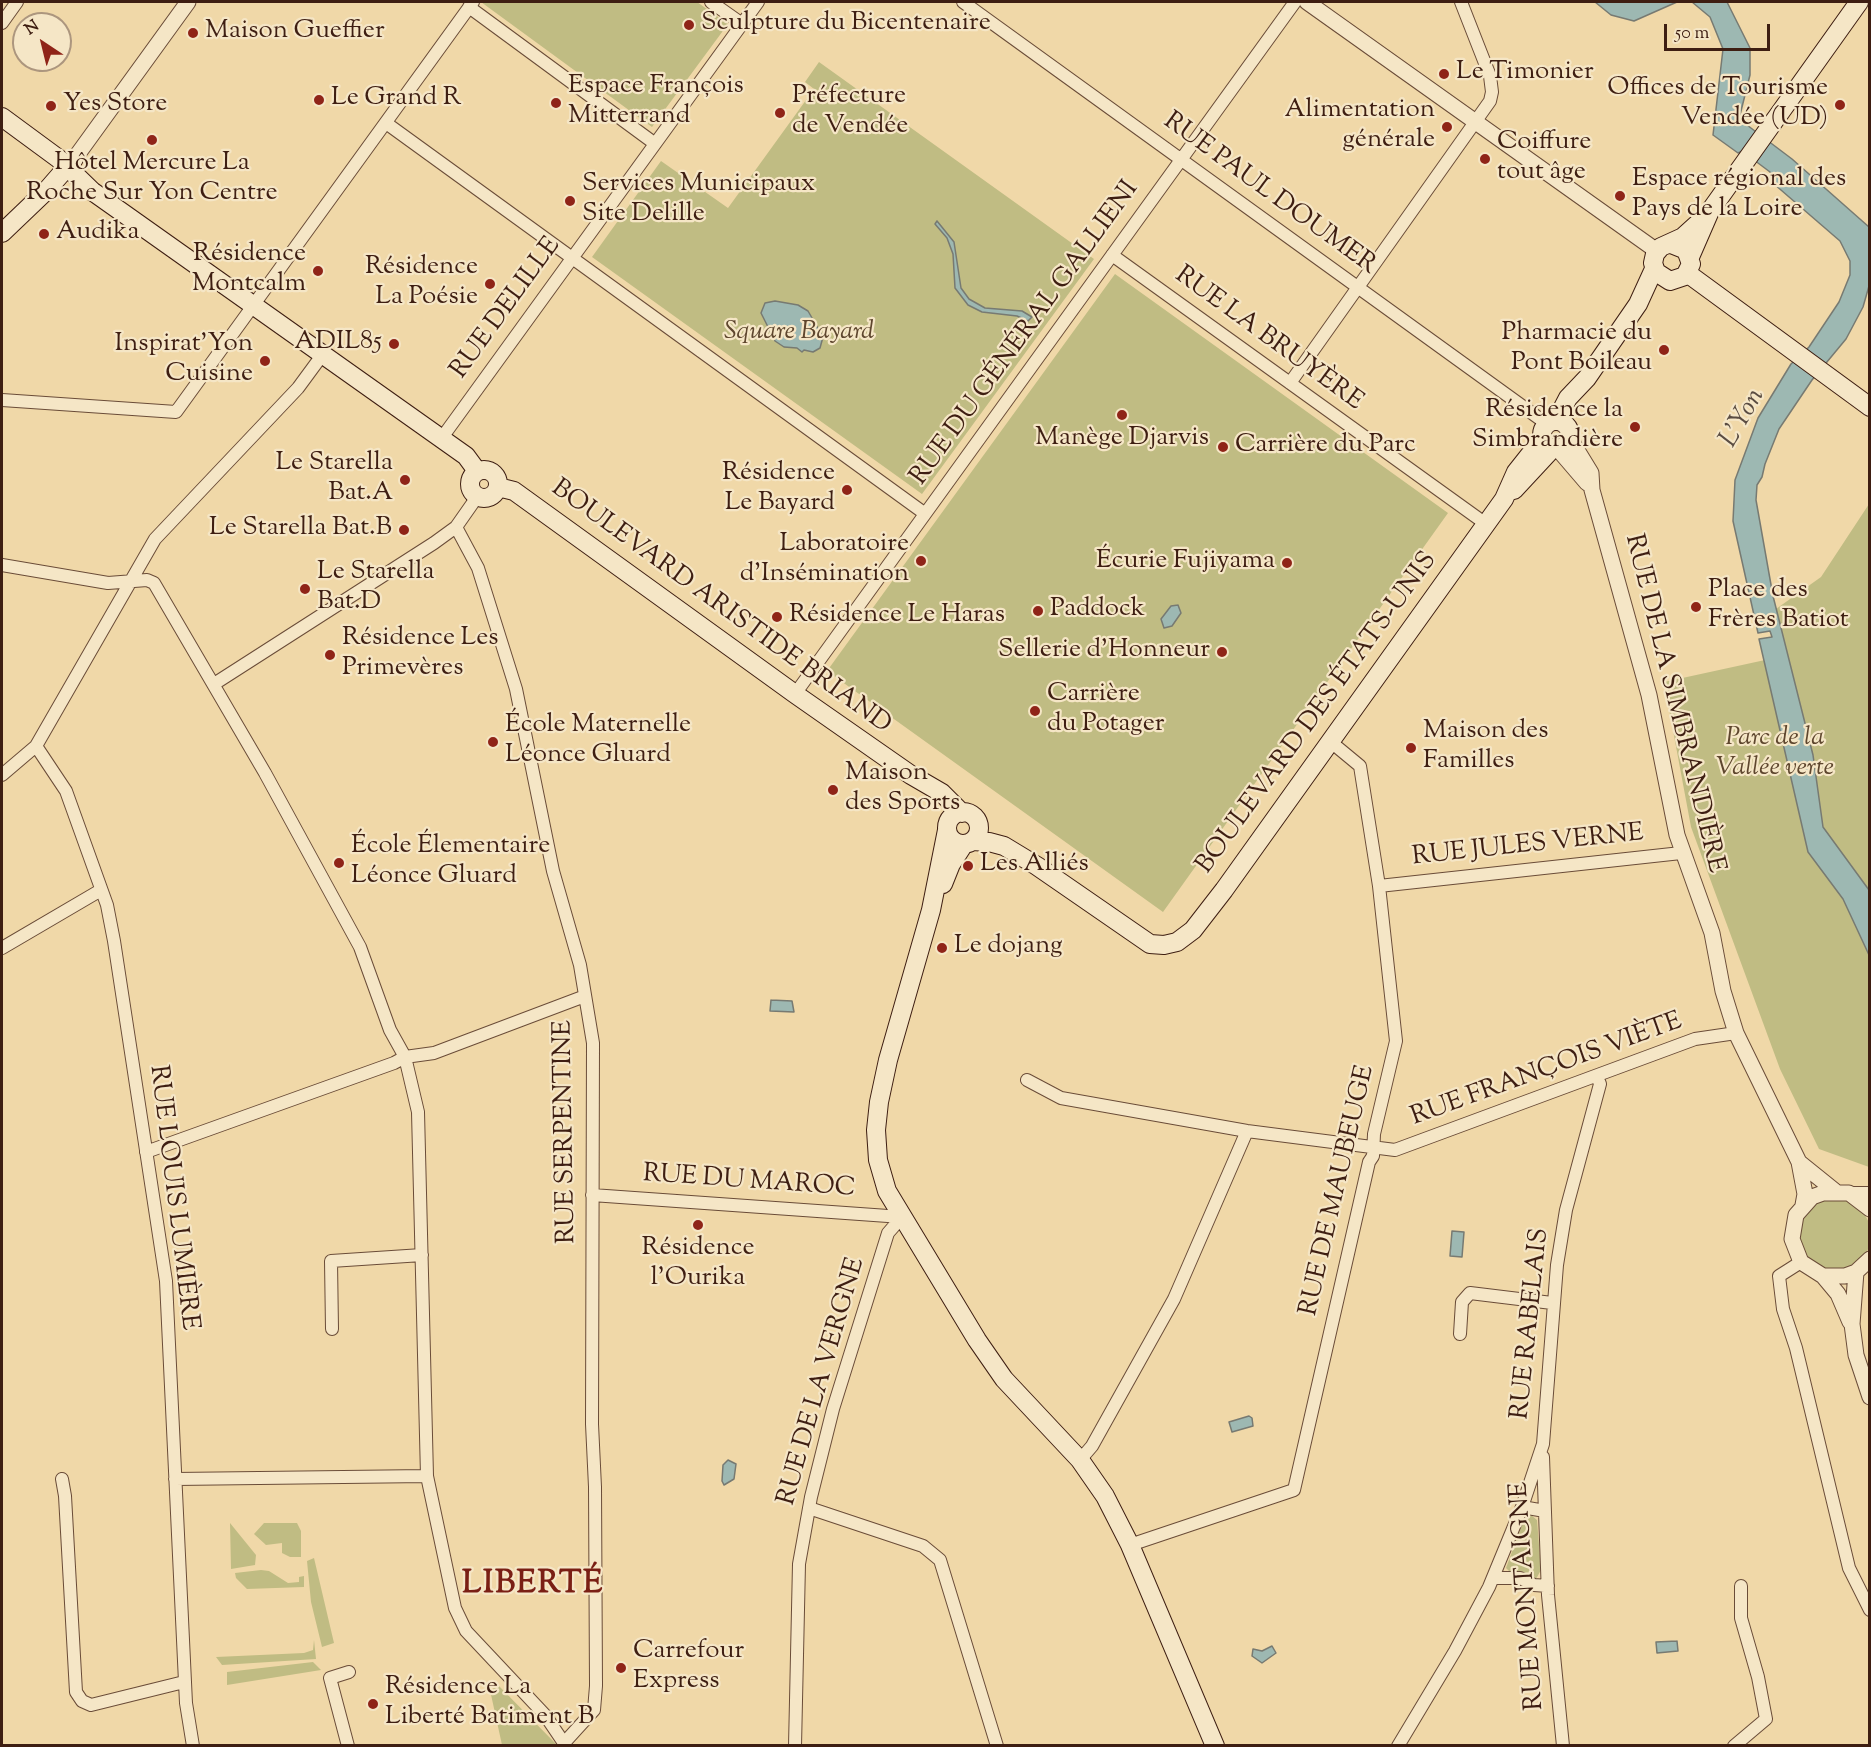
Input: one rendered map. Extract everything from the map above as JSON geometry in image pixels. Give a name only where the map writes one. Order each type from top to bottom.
[{"type":"main road","name":"BOULEVARD DES ÉTATS-UNIS","points":[[1618,334],[1636,313],[1683,271],[1710,212],[1859,2]]},
{"type":"main road","name":"BOULEVARD ARISTIDE BRIAND","points":[[2,117],[71,162],[84,184],[466,456],[477,471],[490,470],[495,474],[498,487],[514,491],[795,694],[911,775],[942,792],[959,821],[1008,839],[1037,866]]},
{"type":"main road","points":[[2,235],[71,162]]},
{"type":"main road","points":[[2,235],[32,222],[65,189],[84,184]]},
{"type":"main road","name":"BOULEVARD DES ÉTATS-UNIS","points":[[1164,945],[1177,942],[1193,930],[1331,742],[1486,524],[1503,499],[1516,472],[1556,435],[1587,378],[1647,288],[1661,255],[1710,212]]},
{"type":"main road","points":[[1683,247],[1683,271],[1660,278],[1661,255],[1683,247]]},
{"type":"main road","points":[[1683,271],[1869,407]]},
{"type":"main road","points":[[477,471],[469,485],[477,497],[487,498],[494,494],[498,487]]},
{"type":"main road","name":"BOULEVARD ARISTIDE BRIAND","points":[[959,821],[955,842],[1004,846],[1150,944],[1164,945]]},
{"type":"main road","points":[[931,910],[951,864],[978,834],[959,821],[931,910],[888,1060],[877,1121],[878,1160],[887,1191],[977,1340],[1005,1379],[1080,1460],[1105,1496],[1130,1545],[1215,1746]]},
{"type":"street","points":[[2,23],[17,2]]},
{"type":"street","points":[[71,162],[188,2]]},
{"type":"street","points":[[711,2],[742,24]]},
{"type":"street","name":"RUE DELILLE","points":[[441,439],[570,258],[758,2]]},
{"type":"street","name":"RUE PAUL DOUMER","points":[[963,2],[1360,287],[1556,435]]},
{"type":"street","name":"RUE DU GÉNÉRAL GALLIENI","points":[[795,694],[1295,2]]},
{"type":"street","points":[[1307,2],[1661,255]]},
{"type":"street","points":[[1290,383],[1490,101],[1492,92],[1490,76],[1461,2]]},
{"type":"street","points":[[2,400],[176,412],[471,4],[654,143]]},
{"type":"street","points":[[386,123],[924,513]]},
{"type":"street","name":"RUE LA BRUYÈRE","points":[[1113,255],[1486,524]]},
{"type":"street","points":[[2,775],[36,746],[129,580],[155,539],[308,375],[322,354]]},
{"type":"street","name":"RUE DE LA SIMBRANDIÈRE","points":[[1556,435],[1592,490],[1649,695],[1681,853],[1712,933],[1723,991],[1736,1033],[1799,1162],[1804,1194],[1803,1205]]},
{"type":"street","points":[[214,684],[456,527],[477,497]]},
{"type":"street","name":"RUE SERPENTINE","points":[[456,527],[477,568],[516,689],[553,871],[580,964],[593,1043],[592,1424],[595,1487],[596,1686],[594,1710],[565,1744]]},
{"type":"street","points":[[2,565],[108,583],[129,580],[147,580],[154,583],[214,684],[360,947],[390,1030],[405,1057],[418,1112],[427,1476],[455,1608],[466,1631],[545,1714],[565,1744]]},
{"type":"street","name":"RUE DE MAUBEUGE","points":[[1130,1545],[1294,1490],[1369,1162],[1373,1156],[1396,1041],[1379,886],[1360,766],[1331,742]]},
{"type":"street","name":"RUE LOUIS LUMIÈRE","points":[[36,746],[66,791],[102,890],[114,941],[166,1281],[184,1682],[193,1746]]},
{"type":"street","name":"RUE JULES VERNE","points":[[1379,886],[1681,853]]},
{"type":"street","points":[[2,948],[102,890]]},
{"type":"street","points":[[146,1152],[394,1063],[405,1057],[434,1053],[585,996]]},
{"type":"street","name":"RUE FRANÇOIS VIÈTE","points":[[1027,1080],[1061,1098],[1247,1131],[1395,1150],[1695,1039],[1736,1033]]},
{"type":"street","name":"RUE RABELAIS","points":[[1398,1746],[1455,1651],[1494,1578],[1522,1507],[1543,1444],[1549,1391],[1552,1304],[1566,1210],[1600,1084],[1597,1076]]},
{"type":"street","points":[[1080,1460],[1092,1446],[1174,1299],[1247,1131]]},
{"type":"street","name":"RUE DE LA SIMBRANDIÈRE","points":[[1799,1162],[1869,1209]]},
{"type":"street","points":[[1852,1324],[1838,1294],[1823,1276],[1801,1262],[1795,1251],[1792,1233],[1796,1215],[1812,1197],[1842,1192],[1869,1192]]},
{"type":"street","name":"RUE DU MAROC","points":[[592,1195],[902,1217]]},
{"type":"street","name":"RUE DE LA VERGNE","points":[[795,1746],[799,1564],[809,1508],[833,1409],[888,1233],[902,1217]]},
{"type":"street","points":[[332,1329],[331,1261],[422,1255]]},
{"type":"street","points":[[1823,1276],[1845,1276],[1856,1272],[1869,1259]]},
{"type":"street","points":[[1801,1262],[1779,1276],[1783,1310],[1796,1348],[1849,1568],[1869,1610]]},
{"type":"street","points":[[1856,1272],[1852,1324],[1856,1355],[1869,1397]]},
{"type":"street","points":[[1460,1334],[1462,1302],[1470,1293],[1552,1304]]},
{"type":"street","name":"RUE MONTAIGNE","points":[[1543,1444],[1548,1586],[1563,1746]]},
{"type":"street","points":[[175,1479],[427,1476]]},
{"type":"street","points":[[62,1479],[65,1496],[76,1692],[82,1701],[91,1705],[184,1682]]},
{"type":"street","points":[[1522,1507],[1545,1511]]},
{"type":"street","points":[[809,1508],[923,1546],[940,1560],[996,1746]]},
{"type":"street","points":[[1494,1578],[1520,1578],[1534,1585],[1548,1586]]},
{"type":"street","points":[[1734,1746],[1766,1719],[1758,1677],[1741,1618],[1741,1587]]},
{"type":"street","points":[[348,1746],[330,1678],[349,1672]]},
{"type":"green space","points":[[481,2],[697,2],[728,24],[652,127]]},
{"type":"green space","name":"Square Bayard","points":[[819,62],[1094,259],[922,494],[592,257],[661,161],[728,208],[814,89],[805,82]]},
{"type":"green space","points":[[1115,274],[1448,513],[1163,912],[827,671]]},
{"type":"green space","name":"Parc de la Vallée verte","points":[[1869,504],[1869,1167],[1819,1149],[1780,1069],[1691,827],[1664,682],[1788,655],[1776,609],[1821,577]]},
{"type":"green space","points":[[1835,1199],[1855,1205],[1865,1215],[1871,1235],[1865,1255],[1855,1265],[1835,1271],[1815,1265],[1805,1255],[1799,1235],[1805,1215],[1815,1205]]},
{"type":"green space","points":[[1531,1515],[1537,1520],[1541,1570],[1536,1579],[1524,1573],[1510,1572],[1506,1568],[1524,1519]]},
{"type":"green space","points":[[230,1523],[256,1555],[255,1565],[231,1569]]},
{"type":"green space","points":[[264,1523],[297,1523],[301,1531],[301,1557],[290,1557],[282,1553],[282,1543],[266,1545],[254,1534]]},
{"type":"green space","points":[[314,1558],[334,1643],[322,1647],[311,1602],[307,1561]]},
{"type":"green space","points":[[269,1571],[288,1583],[299,1582],[299,1577],[304,1576],[304,1587],[247,1589],[236,1578],[235,1573]]},
{"type":"green space","points":[[314,1640],[316,1659],[222,1665],[216,1657],[304,1653],[313,1650]]},
{"type":"green space","points":[[313,1662],[321,1670],[227,1685],[227,1672]]},
{"type":"green space","points":[[499,1686],[557,1745],[502,1745],[490,1690]]},
{"type":"water","points":[[1595,2],[1677,2],[1634,21],[1611,15]]},
{"type":"water","points":[[1692,2],[1727,2],[1750,48],[1750,75],[1739,119],[1792,159],[1869,227],[1869,286],[1863,307],[1846,339],[1812,380],[1779,429],[1757,485],[1756,500],[1773,596],[1813,755],[1823,827],[1869,890],[1869,955],[1843,899],[1808,852],[1759,639],[1772,637],[1770,631],[1758,633],[1733,521],[1735,480],[1758,418],[1791,364],[1809,347],[1839,302],[1850,275],[1850,261],[1840,241],[1774,184],[1770,172],[1742,151],[1738,153],[1713,135],[1723,49],[1710,17]]},
{"type":"water","points":[[937,221],[954,242],[961,288],[969,299],[985,308],[1022,311],[1032,317],[1028,321],[1017,316],[982,312],[968,305],[955,288],[953,254],[947,238],[935,224]]},
{"type":"water","points":[[775,301],[798,305],[808,311],[823,337],[820,348],[813,352],[804,350],[802,352],[797,348],[784,347],[775,341],[761,313],[765,303]]},
{"type":"water","points":[[1178,605],[1181,613],[1172,626],[1164,628],[1161,619],[1171,606]]},
{"type":"water","points":[[771,1000],[792,1001],[794,1012],[770,1011]]},
{"type":"water","points":[[1452,1231],[1464,1232],[1462,1257],[1450,1256]]},
{"type":"water","points":[[1249,1416],[1252,1418],[1253,1426],[1232,1432],[1229,1422]]},
{"type":"water","points":[[728,1460],[736,1464],[734,1479],[724,1485],[723,1465]]},
{"type":"water","points":[[1677,1641],[1678,1651],[1657,1653],[1656,1642]]},
{"type":"water","points":[[1272,1646],[1276,1653],[1262,1663],[1252,1656],[1253,1649],[1262,1651]]},
{"type":"place","name":"Sculpture du Bicentenaire","points":[[689,25]]},
{"type":"place","name":"Maison Gueffier","points":[[193,33]]},
{"type":"place","name":"Le Timonier","points":[[1444,74]]},
{"type":"place","name":"Le Grand R","points":[[319,100]]},
{"type":"place","name":"Espace François Mitterrand","points":[[556,103]]},
{"type":"place","name":"Offices de Tourisme Vendée (UD)","points":[[1840,105]]},
{"type":"place","name":"Yes Store","points":[[51,106]]},
{"type":"place","name":"Préfecture de Vendée","points":[[780,113]]},
{"type":"place","name":"Alimentation générale","points":[[1447,127]]},
{"type":"place","name":"Hôtel Mercure La Roche Sur Yon Centre","points":[[152,140]]},
{"type":"place","name":"Coiffure tout âge","points":[[1485,159]]},
{"type":"place","name":"Espace régional des Pays de la Loire","points":[[1620,196]]},
{"type":"place","name":"Services Municipaux Site Delille","points":[[570,201]]},
{"type":"place","name":"Audika","points":[[44,234]]},
{"type":"place","name":"Résidence Montcalm","points":[[318,271]]},
{"type":"place","name":"Résidence La Poésie","points":[[490,284]]},
{"type":"place","name":"ADIL85","points":[[394,344]]},
{"type":"place","name":"Pharmacie du Pont Boileau","points":[[1664,350]]},
{"type":"place","name":"Inspirat’Yon Cuisine","points":[[265,361]]},
{"type":"place","name":"Manège Djarvis","points":[[1122,415]]},
{"type":"place","name":"Résidence la Simbrandière","points":[[1635,427]]},
{"type":"place","name":"Carrière du Parc","points":[[1223,447]]},
{"type":"place","name":"Le Starella Bat.A","points":[[405,480]]},
{"type":"place","name":"Résidence Le Bayard","points":[[847,490]]},
{"type":"place","name":"Le Starella Bat.B","points":[[404,530]]},
{"type":"place","name":"Laboratoire d'Insémination","points":[[921,561]]},
{"type":"place","name":"Écurie Fujiyama","points":[[1287,563]]},
{"type":"place","name":"Le Starella Bat.D","points":[[305,589]]},
{"type":"place","name":"Place des Frères Batiot","points":[[1696,607]]},
{"type":"place","name":"Paddock","points":[[1038,611]]},
{"type":"place","name":"Résidence Le Haras","points":[[777,617]]},
{"type":"place","name":"Sellerie d'Honneur","points":[[1222,652]]},
{"type":"place","name":"Résidence Les Primevères","points":[[330,655]]},
{"type":"place","name":"Carrière du Potager","points":[[1035,711]]},
{"type":"place","name":"École Maternelle Léonce Gluard","points":[[493,742]]},
{"type":"place","name":"Maison des Familles","points":[[1411,748]]},
{"type":"place","name":"Maison des Sports","points":[[833,790]]},
{"type":"place","name":"École Élementaire Léonce Gluard","points":[[339,863]]},
{"type":"place","name":"Les Alliés","points":[[968,866]]},
{"type":"place","name":"Le dojang","points":[[942,948]]},
{"type":"place","name":"Résidence l'Ourika","points":[[698,1225]]},
{"type":"place","name":"Carrefour Express","points":[[621,1668]]},
{"type":"place","name":"Résidence La Liberté Batiment B","points":[[373,1704]]},
{"type":"district","name":"LIBERTÉ","points":[[533,1587]]},
{"type":"water label","name":"L'Yon","points":[[1744,419]]}]
